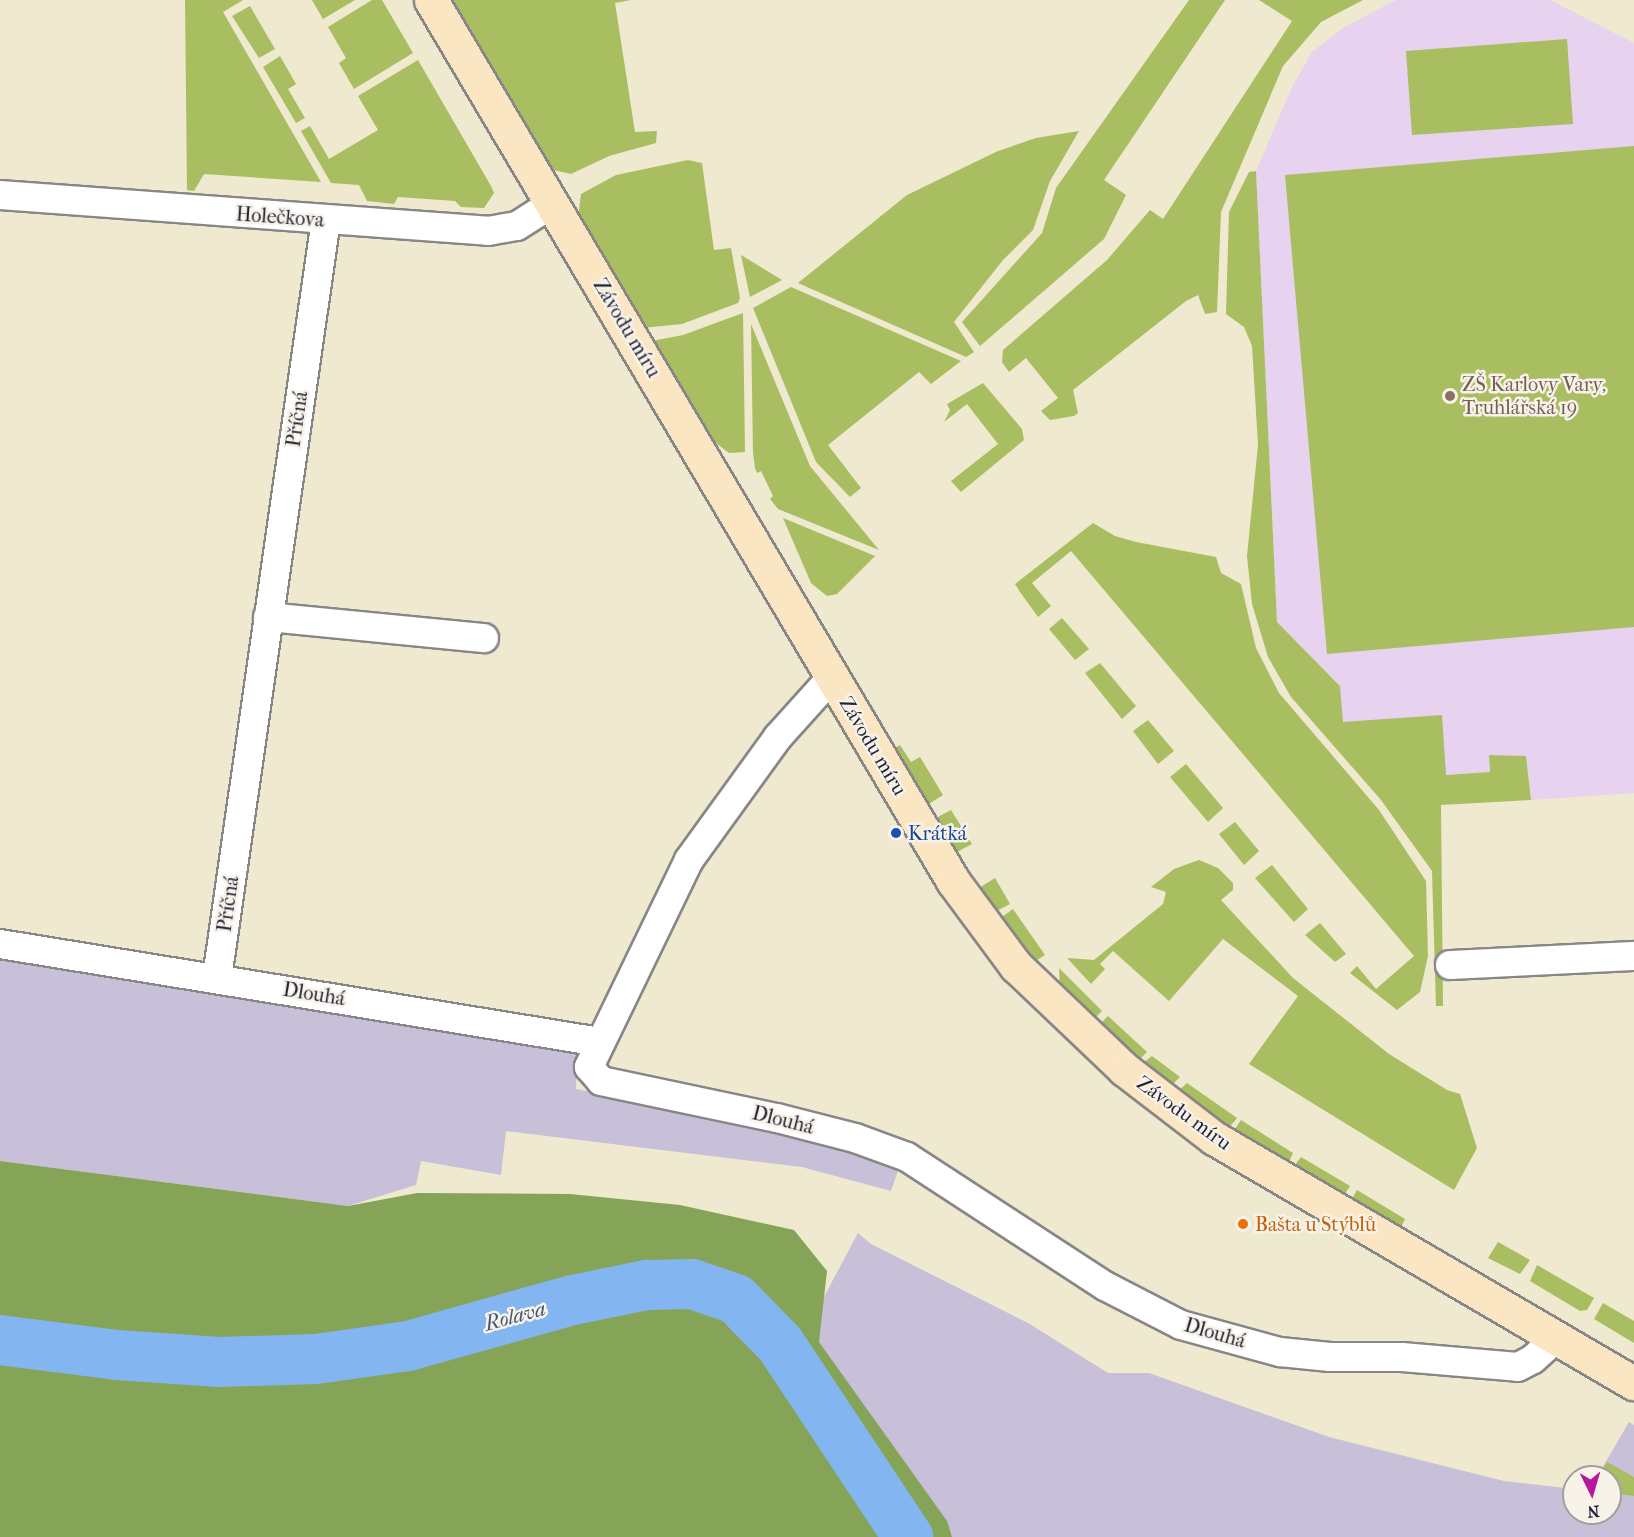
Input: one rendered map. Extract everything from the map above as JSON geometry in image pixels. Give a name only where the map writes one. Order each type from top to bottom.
[{"type":"main road","name":"Závodu míru","points":[[431,0],[832,677],[978,918],[1016,966],[1082,1032],[1167,1105],[1214,1138],[1634,1383]]},
{"type":"street","name":"Holečkova","points":[[0,195],[326,220],[498,230],[526,222],[553,203]]},
{"type":"street","name":"Příčná","points":[[218,978],[326,220]]},
{"type":"street","points":[[268,617],[484,638]]},
{"type":"street","points":[[600,1042],[689,860],[778,737],[832,677]]},
{"type":"street","name":"Dlouhá","points":[[0,944],[600,1042],[589,1067],[601,1081],[777,1118],[855,1138],[907,1157],[1105,1286],[1181,1325],[1280,1352],[1330,1357],[1402,1357],[1509,1367],[1525,1365],[1556,1338]]},
{"type":"street","points":[[1450,965],[1634,956]]},
{"type":"shaded area","name":"ZŠ Karlovy Vary, Truhlářská 19","points":[[1396,0],[1550,0],[1634,43],[1634,793],[1531,800],[1526,756],[1489,756],[1490,772],[1446,775],[1342,722],[1340,685],[1277,622],[1256,171],[1292,87],[1312,52],[1343,28]]},
{"type":"shaded area","points":[[0,958],[577,1053],[576,1089],[839,1139],[901,1162],[891,1191],[802,1167],[506,1131],[501,1175],[421,1161],[416,1185],[348,1206],[0,1161]]},
{"type":"shaded area","points":[[858,1233],[871,1244],[1028,1323],[1108,1373],[1149,1373],[1329,1437],[1504,1481],[1562,1488],[1562,1525],[1622,1525],[1622,1465],[1604,1465],[1629,1422],[1634,1425],[1634,1537],[919,1537],[803,1336]]},
{"type":"green space","points":[[185,0],[243,0],[223,12],[321,182],[204,174],[194,191],[187,190]]},
{"type":"green space","points":[[312,0],[355,0],[323,19]]},
{"type":"green space","points":[[372,0],[382,0],[413,53],[354,89],[339,63],[346,58],[328,27]]},
{"type":"green space","points":[[451,0],[631,0],[615,3],[635,132],[657,131],[656,143],[609,156],[571,174],[554,170]]},
{"type":"green space","points":[[1189,0],[1225,0],[1104,180],[1126,195],[1104,239],[980,346],[962,322],[1042,233],[1056,188]]},
{"type":"green space","points":[[1259,0],[1363,0],[1321,22],[1283,66],[1221,212],[1217,312],[1205,314],[1198,295],[1186,301],[1073,390],[1078,413],[1074,416],[1050,420],[1041,411],[1058,398],[1026,358],[1009,372],[1002,362],[1003,350],[1107,260],[1150,210],[1163,219],[1292,21]]},
{"type":"green space","points":[[250,6],[275,49],[259,58],[232,16]]},
{"type":"green space","points":[[1567,39],[1573,124],[1412,135],[1406,51]]},
{"type":"green space","points":[[280,56],[296,84],[288,89],[305,118],[296,123],[263,67]]},
{"type":"green space","points":[[418,60],[491,186],[494,193],[484,208],[461,207],[455,201],[398,197],[394,204],[367,201],[359,185],[331,183],[301,131],[310,126],[329,159],[378,130],[358,96]]},
{"type":"green space","points":[[1079,131],[1050,181],[1033,230],[1003,260],[954,322],[974,352],[966,357],[798,283],[907,195],[998,151],[1036,138]]},
{"type":"green space","name":"ZŠ Karlovy Vary, Truhlářská 19","points":[[1634,146],[1634,627],[1327,654],[1285,175]]},
{"type":"green space","points":[[688,160],[702,163],[714,250],[731,248],[740,298],[738,303],[682,324],[642,328],[578,217],[581,194],[616,175]]},
{"type":"green space","points":[[1256,171],[1277,622],[1340,686],[1343,722],[1442,715],[1446,775],[1490,772],[1489,755],[1526,756],[1531,800],[1441,805],[1443,1006],[1436,1006],[1432,871],[1381,800],[1291,697],[1268,657],[1252,604],[1247,556],[1258,445],[1252,346],[1244,327],[1226,314],[1229,212],[1249,172]]},
{"type":"green space","points":[[741,255],[782,280],[750,297]]},
{"type":"green space","points":[[791,287],[961,361],[931,384],[919,372],[828,445],[861,488],[850,497],[816,462],[753,308]]},
{"type":"green space","points":[[743,313],[745,452],[729,453],[708,437],[652,341],[683,335]]},
{"type":"green space","points":[[751,324],[810,466],[879,550],[778,509],[770,499],[773,496],[761,471],[757,473],[753,453]]},
{"type":"green space","points":[[983,383],[1022,429],[1024,440],[961,492],[951,481],[998,444],[967,404],[944,422],[950,410],[947,404]]},
{"type":"green space","points":[[783,518],[875,556],[837,594],[827,596],[811,583]]},
{"type":"green space","points":[[1093,523],[1115,536],[1136,542],[1216,557],[1221,573],[1241,584],[1256,648],[1279,693],[1379,810],[1426,881],[1428,956],[1420,992],[1397,1010],[1350,973],[1357,966],[1376,989],[1414,956],[1071,551],[1032,583],[1051,606],[1038,617],[1015,584]]},
{"type":"green space","points":[[1062,618],[1089,649],[1075,660],[1049,629]]},
{"type":"green space","points":[[1100,663],[1136,706],[1122,719],[1085,673]]},
{"type":"green space","points":[[1148,720],[1174,751],[1158,764],[1133,731]]},
{"type":"green space","points":[[900,745],[911,762],[920,757],[943,795],[929,804],[895,748]]},
{"type":"green space","points":[[1186,764],[1223,808],[1208,822],[1170,777]]},
{"type":"green space","points":[[951,810],[972,844],[957,852],[936,818]]},
{"type":"green space","points":[[1235,822],[1259,851],[1244,865],[1219,834]]},
{"type":"green space","points":[[1199,860],[1218,868],[1233,883],[1233,890],[1221,900],[1293,978],[1389,1054],[1447,1090],[1460,1094],[1477,1148],[1454,1190],[1249,1064],[1298,996],[1223,939],[1169,1001],[1113,951],[1100,964],[1105,969],[1091,984],[1067,958],[1094,960],[1163,904],[1166,892],[1151,887],[1174,869]]},
{"type":"green space","points":[[1272,865],[1308,909],[1294,922],[1255,878]]},
{"type":"green space","points":[[995,878],[1010,904],[995,912],[979,888]]},
{"type":"green space","points":[[1013,909],[1045,955],[1037,960],[1022,948],[999,919]]},
{"type":"green space","points":[[1320,923],[1346,954],[1335,962],[1305,935]]},
{"type":"green space","points":[[1059,968],[1102,1011],[1093,1020],[1060,987]]},
{"type":"green space","points":[[1108,1016],[1147,1052],[1138,1061],[1100,1024]]},
{"type":"green space","points":[[1152,1056],[1180,1077],[1171,1086],[1142,1064]]},
{"type":"green space","points":[[1187,1083],[1237,1118],[1228,1129],[1177,1092]]},
{"type":"green space","points":[[1241,1120],[1293,1153],[1288,1164],[1233,1132]]},
{"type":"green space","points":[[1301,1157],[1350,1186],[1344,1195],[1294,1166]]},
{"type":"green space","points":[[0,1161],[348,1206],[417,1193],[570,1194],[680,1205],[794,1230],[827,1271],[819,1342],[947,1521],[952,1537],[0,1537]]},
{"type":"green space","points":[[1357,1190],[1405,1219],[1401,1227],[1352,1199]]},
{"type":"green space","points":[[1498,1242],[1530,1260],[1520,1274],[1488,1258]]},
{"type":"green space","points":[[1537,1265],[1594,1298],[1587,1310],[1580,1311],[1530,1281]]},
{"type":"green space","points":[[1603,1303],[1634,1321],[1634,1343],[1594,1319]]},
{"type":"green space","points":[[1622,1470],[1634,1477],[1634,1496],[1622,1494]]},
{"type":"waterway","name":"Rolava","points":[[0,1340],[117,1355],[219,1362],[316,1359],[408,1346],[573,1300],[647,1285],[692,1284],[736,1299],[780,1344],[908,1537]]},
{"type":"place","name":"ZŠ Karlovy Vary, Truhlářská 19","points":[[1450,396]]},
{"type":"place","name":"Krátká","points":[[896,833]]},
{"type":"place","name":"Bašta u Stýblů","points":[[1243,1224]]}]
